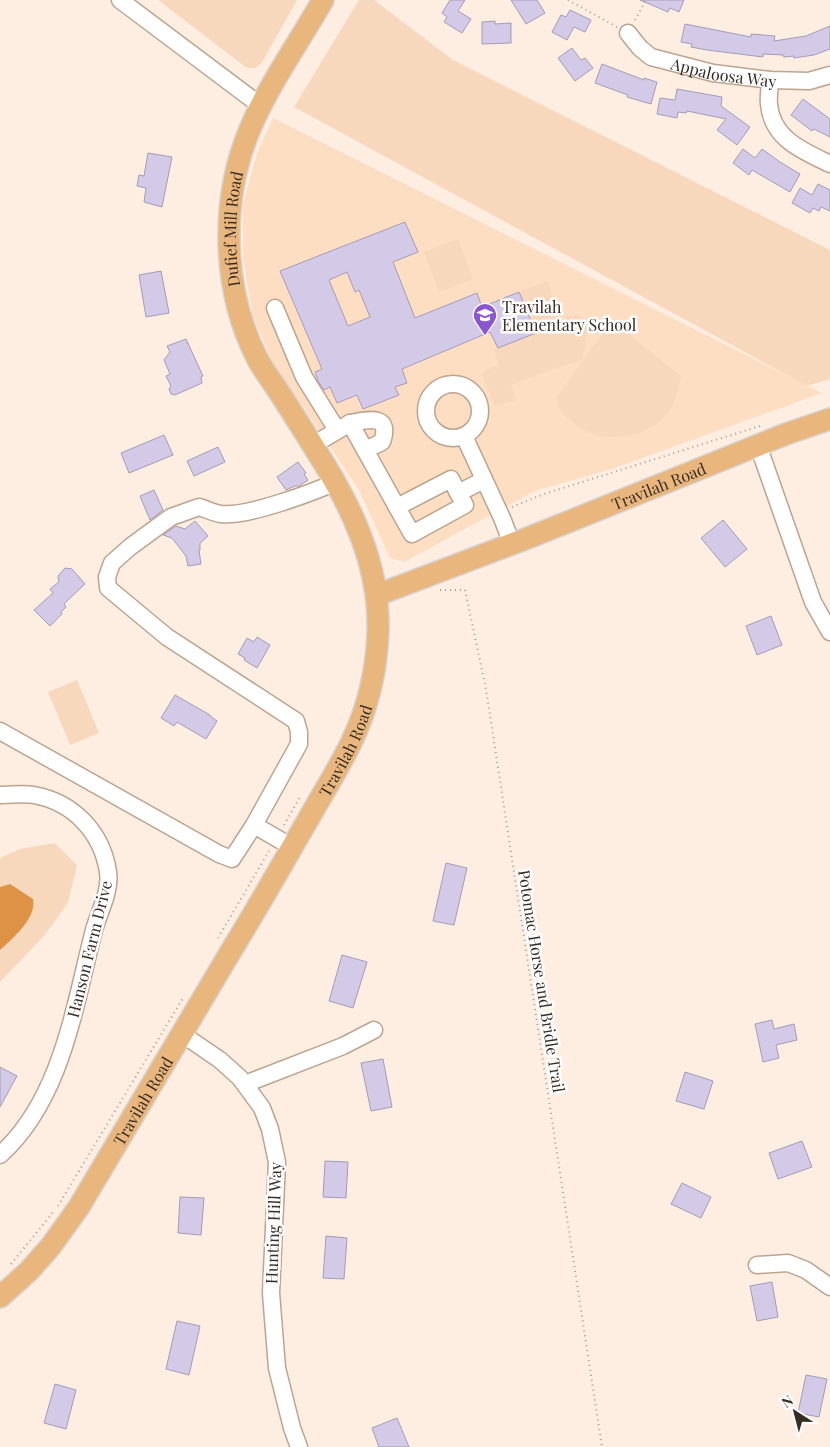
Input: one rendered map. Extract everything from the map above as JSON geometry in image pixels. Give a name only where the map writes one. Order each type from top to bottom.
[{"type":"main road","name":"Dufief Mill Road","points":[[324,0],[261,106],[249,132],[236,172],[228,224],[232,272],[242,321],[258,358],[336,482],[349,507],[369,558],[377,595]]},
{"type":"main road","name":"Travilah Road","points":[[0,1298],[46,1252],[79,1207],[182,1034],[284,843],[352,740],[369,695],[376,664],[377,595],[512,544],[758,445],[830,419]]},
{"type":"street","points":[[120,0],[261,106]]},
{"type":"street","name":"Appaloosa Way","points":[[628,33],[640,48],[651,57],[713,73],[770,80],[809,81],[830,75]]},
{"type":"street","points":[[770,80],[769,104],[775,123],[784,138],[798,149],[830,164]]},
{"type":"street","points":[[275,308],[304,377],[365,450],[412,534],[465,505],[451,479],[397,507]]},
{"type":"street","points":[[313,445],[343,426],[371,418],[378,420],[383,424],[386,432],[382,442],[365,450]]},
{"type":"street","points":[[464,436],[512,544]]},
{"type":"street","points":[[758,445],[813,602],[830,632]]},
{"type":"street","points":[[458,493],[484,480]]},
{"type":"street","points":[[0,731],[219,854],[232,859],[299,744],[299,732],[296,721],[167,638],[108,588],[108,577],[112,563],[130,547],[171,517],[199,507],[219,514],[239,513],[274,504],[336,482]]},
{"type":"street","name":"Hanson Farm Drive","points":[[0,795],[33,795],[58,802],[75,812],[94,834],[108,873],[106,894],[94,928],[71,1021],[56,1069],[29,1121],[0,1155]]},
{"type":"street","points":[[254,824],[284,843]]},
{"type":"street","points":[[245,1084],[343,1046],[374,1030]]},
{"type":"street","name":"Hunting Hill Way","points":[[182,1034],[220,1060],[240,1078],[262,1108],[270,1129],[277,1162],[271,1293],[277,1368],[292,1428],[299,1447]]},
{"type":"street","points":[[757,1265],[788,1263],[806,1270],[830,1287]]},
{"type":"path","points":[[568,0],[628,33],[646,0]]},
{"type":"path","points":[[508,508],[544,494],[765,424]]},
{"type":"path","name":"Potomac Horse and Bridle Trail","points":[[438,590],[464,590],[486,689],[602,1447]]},
{"type":"path","points":[[218,939],[284,843],[304,792]]},
{"type":"path","points":[[7,1268],[57,1208],[183,996]]},
{"type":"shaded area","points":[[158,0],[297,0],[261,64],[255,68],[247,68]]},
{"type":"shaded area","points":[[359,0],[374,0],[453,60],[830,250],[830,379],[807,386],[294,107]]},
{"type":"shaded area","name":"Travilah Elementary School","points":[[273,118],[822,393],[612,469],[535,491],[404,562],[390,558],[359,490],[271,359],[252,313],[243,258],[243,204],[257,153]]},
{"type":"shaded area","points":[[458,239],[473,279],[439,292],[424,252]]},
{"type":"shaded area","points":[[547,281],[562,320],[576,315],[583,318],[588,329],[582,360],[511,385],[516,400],[495,406],[481,373],[499,364],[493,350],[536,332],[519,292]]},
{"type":"shaded area","points":[[618,326],[681,376],[673,404],[661,420],[643,431],[632,435],[621,437],[600,436],[584,430],[570,420],[561,410],[556,398],[606,329]]},
{"type":"shaded area","points":[[77,680],[99,733],[70,745],[48,692]]},
{"type":"shaded area","points":[[55,843],[77,865],[68,903],[44,936],[0,982],[0,858],[20,849]]},
{"type":"shaded area","points":[[10,884],[33,899],[33,906],[28,920],[23,927],[0,950],[0,887]]},
{"type":"building","points":[[450,0],[465,0],[458,11],[471,19],[462,33],[444,22],[447,17],[442,13]]},
{"type":"building","points":[[511,0],[537,0],[545,13],[526,24]]},
{"type":"building","points":[[640,0],[684,0],[679,12],[670,8],[668,12]]},
{"type":"building","points":[[570,10],[591,20],[585,32],[574,27],[567,40],[552,32],[561,15],[566,17]]},
{"type":"building","points":[[495,21],[495,24],[511,23],[511,43],[482,44],[482,22]]},
{"type":"building","points":[[685,24],[751,37],[751,34],[775,36],[774,41],[806,36],[830,26],[830,49],[814,55],[794,58],[794,56],[784,57],[783,55],[763,54],[763,57],[707,50],[691,47],[692,44],[681,42]]},
{"type":"building","points":[[572,48],[581,60],[585,58],[593,68],[575,81],[558,58]]},
{"type":"building","points":[[602,64],[644,80],[644,78],[657,82],[651,104],[627,97],[628,95],[595,83]]},
{"type":"building","points":[[677,89],[722,97],[721,106],[750,127],[737,145],[717,130],[726,119],[687,111],[686,113],[678,112],[677,118],[657,114],[660,98],[675,100]]},
{"type":"building","points":[[803,99],[830,119],[830,137],[814,129],[812,131],[791,115]]},
{"type":"building","points":[[743,149],[755,158],[762,149],[800,174],[790,192],[752,170],[749,175],[733,163]]},
{"type":"building","points":[[148,153],[172,157],[162,207],[144,202],[146,188],[137,186],[139,175],[144,176]]},
{"type":"building","points":[[818,184],[830,190],[830,211],[821,207],[819,211],[813,208],[810,213],[792,203],[800,188],[812,195]]},
{"type":"building","points":[[405,222],[418,252],[393,262],[415,318],[477,293],[482,307],[519,292],[536,333],[498,348],[490,332],[402,369],[407,383],[395,387],[399,395],[363,409],[357,395],[337,403],[330,387],[324,390],[318,381],[315,372],[322,369],[280,271]],"holes":[[[347,272],[355,292],[359,290],[370,317],[348,326],[329,280]]]},
{"type":"building","points":[[161,271],[169,313],[146,317],[139,275]]},
{"type":"building","points":[[186,339],[203,376],[201,377],[202,383],[175,395],[171,394],[169,389],[171,386],[166,376],[170,374],[164,360],[170,352],[167,346]]},
{"type":"building","points":[[164,435],[173,455],[129,473],[121,453]]},
{"type":"building","points":[[218,447],[225,462],[194,476],[187,461]]},
{"type":"building","points":[[298,462],[306,473],[304,474],[308,480],[299,486],[286,490],[277,477]]},
{"type":"building","points":[[154,490],[163,510],[150,520],[140,496]]},
{"type":"building","points":[[723,520],[747,549],[725,567],[701,538]]},
{"type":"building","points":[[195,521],[208,536],[200,543],[201,564],[188,566],[186,556],[172,538],[163,535],[176,526],[185,529]]},
{"type":"building","points":[[65,568],[72,569],[85,584],[64,604],[66,607],[61,612],[62,614],[50,626],[34,610],[53,593],[50,589],[59,582],[58,576]]},
{"type":"building","points":[[771,616],[782,645],[757,655],[746,626]]},
{"type":"building","points":[[257,637],[270,645],[257,668],[238,654],[247,638],[254,642]]},
{"type":"building","points":[[175,695],[217,721],[206,739],[177,722],[174,726],[161,718]]},
{"type":"building","points":[[446,863],[467,868],[454,925],[433,921]]},
{"type":"building","points":[[342,955],[367,962],[353,1008],[329,1001]]},
{"type":"building","points":[[772,1020],[774,1029],[794,1024],[797,1040],[776,1045],[779,1058],[763,1062],[755,1024]]},
{"type":"building","points":[[383,1059],[392,1107],[371,1111],[361,1063]]},
{"type":"building","points":[[0,1067],[17,1076],[0,1107]]},
{"type":"building","points":[[685,1072],[713,1081],[704,1109],[676,1101]]},
{"type":"building","points":[[802,1141],[812,1167],[778,1179],[769,1153]]},
{"type":"building","points":[[325,1161],[348,1162],[346,1198],[323,1197]]},
{"type":"building","points":[[682,1183],[711,1197],[701,1218],[671,1204]]},
{"type":"building","points":[[180,1197],[204,1198],[201,1235],[178,1233]]},
{"type":"building","points":[[326,1236],[347,1238],[344,1279],[323,1278]]},
{"type":"building","points":[[772,1282],[778,1317],[757,1321],[750,1286]]},
{"type":"building","points":[[177,1321],[200,1326],[189,1375],[166,1369]]},
{"type":"building","points":[[806,1375],[827,1379],[819,1417],[798,1413]]},
{"type":"building","points":[[55,1384],[76,1390],[66,1429],[44,1423]]},
{"type":"building","points":[[397,1418],[409,1447],[379,1447],[372,1428]]},
{"type":"place","name":"Travilah Elementary School","points":[[485,336]]}]
